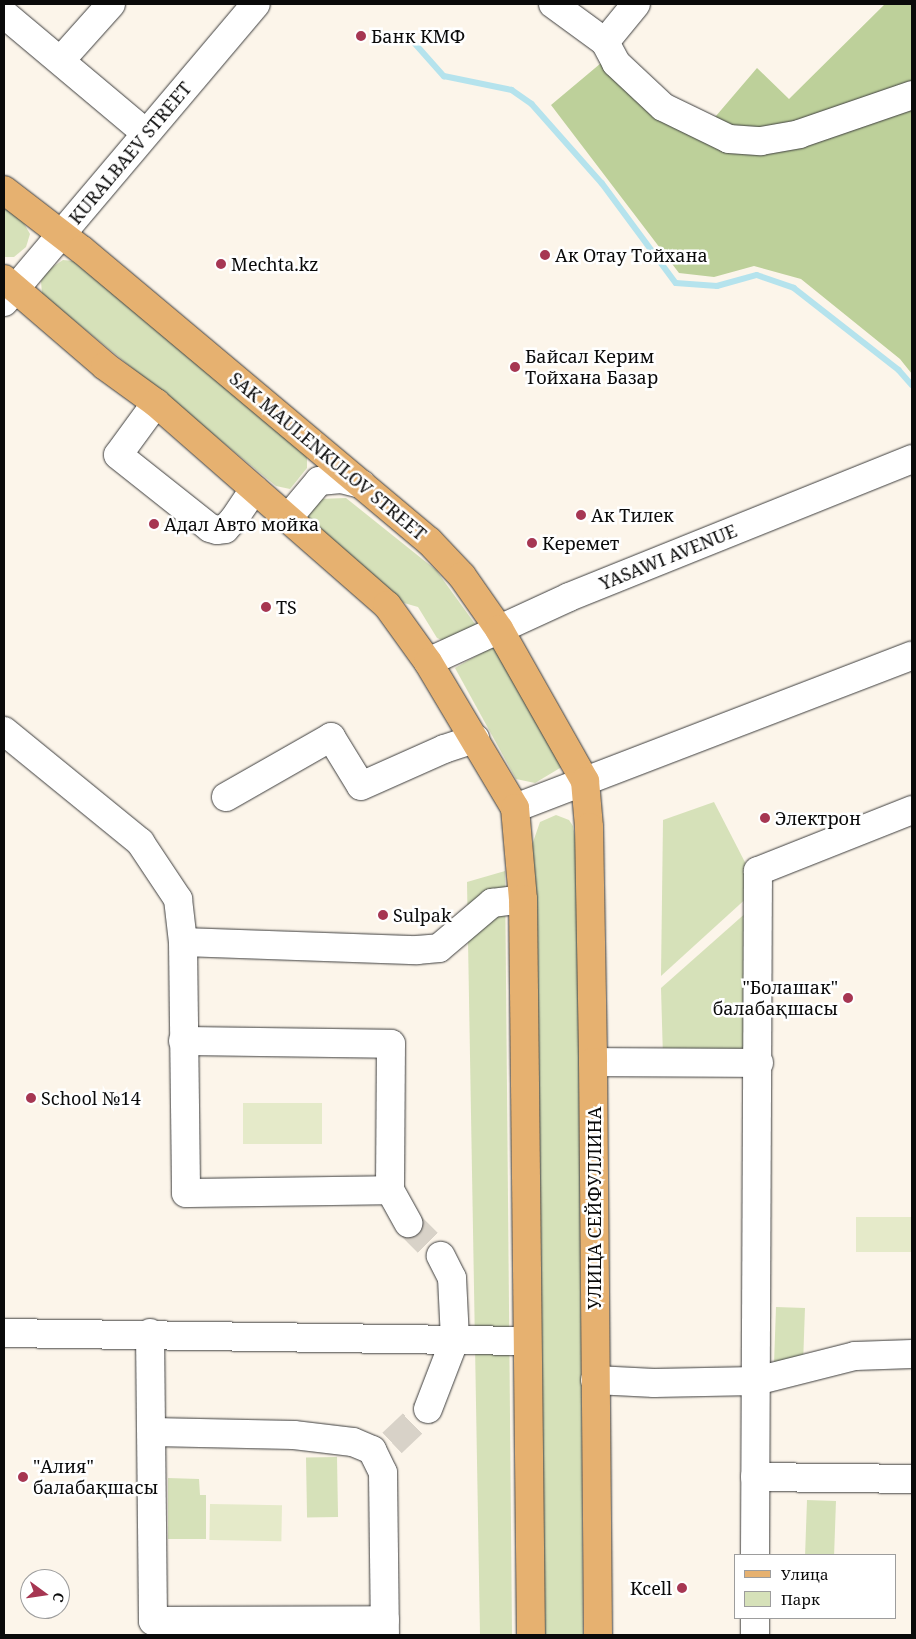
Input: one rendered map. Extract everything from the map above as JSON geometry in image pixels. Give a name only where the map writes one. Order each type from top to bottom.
[{"type":"main road","name":"SAK MAULENKULOV STREET","points":[[4,190],[61,234],[430,541],[462,576],[499,629],[585,780]]},
{"type":"main road","points":[[7,290],[156,403],[387,604],[428,662],[515,808],[524,899],[531,1635]]},
{"type":"main road","name":"УЛИЦА СЕЙФУЛЛИНА","points":[[585,780],[589,827],[593,1062],[598,1635]]},
{"type":"street","points":[[60,60],[111,4]]},
{"type":"street","name":"KURALBAEV STREET","points":[[7,290],[61,234],[256,4]]},
{"type":"street","points":[[554,4],[605,42],[616,63],[664,107],[729,140],[761,141],[799,134],[912,95]]},
{"type":"street","points":[[605,42],[636,4]]},
{"type":"street","points":[[4,14],[146,133]]},
{"type":"street","points":[[156,403],[118,455],[210,528],[217,530],[225,529],[254,489]]},
{"type":"street","name":"YASAWI AVENUE","points":[[428,662],[569,597],[912,459]]},
{"type":"street","points":[[288,518],[319,481],[341,479],[361,484]]},
{"type":"street","points":[[515,808],[912,656]]},
{"type":"street","points":[[4,731],[140,842],[178,899],[183,942],[186,1193],[390,1190]]},
{"type":"street","points":[[226,797],[332,737],[361,786],[444,749],[475,739]]},
{"type":"street","points":[[755,1554],[759,1063],[758,871],[912,810]]},
{"type":"street","points":[[183,942],[416,950],[439,948],[492,903],[524,899]]},
{"type":"street","points":[[183,1041],[391,1044],[390,1190],[408,1223]]},
{"type":"street","points":[[593,1062],[759,1063]]},
{"type":"street","points":[[428,1409],[455,1339],[452,1278],[441,1256]]},
{"type":"street","points":[[4,1332],[150,1333],[527,1341]]},
{"type":"street","points":[[150,1333],[153,1432],[153,1621],[309,1629],[385,1628],[382,1446],[294,1435],[153,1432]]},
{"type":"street","points":[[595,1380],[654,1383],[756,1381],[855,1356],[912,1354]]},
{"type":"street","points":[[755,1477],[912,1479]]},
{"type":"street","points":[[754,1619],[754,1635]]},
{"type":"green space","points":[[885,4],[912,4],[912,374],[900,359],[801,279],[754,266],[714,277],[679,273],[551,105],[613,53],[704,130],[757,68],[789,99]]},
{"type":"green space","points":[[4,206],[22,220],[30,234],[26,247],[14,257],[4,257]]},
{"type":"green space","points":[[63,260],[73,261],[307,455],[307,468],[290,489],[276,486],[42,294],[41,281],[48,270]]},
{"type":"green space","points":[[346,498],[436,570],[478,628],[444,641],[437,638],[418,607],[404,603],[310,526],[306,518],[318,499]]},
{"type":"green space","points":[[492,647],[498,650],[565,765],[535,783],[516,779],[455,668]]},
{"type":"green space","points":[[714,802],[750,872],[750,895],[661,976],[663,820]]},
{"type":"green space","points":[[556,815],[569,820],[573,826],[578,854],[583,1635],[541,1635],[532,845],[540,822]]},
{"type":"green space","points":[[505,871],[512,1635],[480,1635],[467,882]]},
{"type":"green space","points":[[748,911],[751,1055],[663,1058],[661,988]]},
{"type":"green space","points":[[243,1103],[322,1103],[322,1144],[243,1144]]},
{"type":"green space","points":[[856,1217],[912,1217],[912,1252],[856,1252]]},
{"type":"green space","points":[[776,1307],[805,1308],[803,1366],[774,1365]]},
{"type":"green space","points":[[337,1457],[338,1517],[307,1518],[306,1458]]},
{"type":"green space","points":[[168,1478],[199,1479],[200,1495],[206,1495],[206,1539],[168,1539]]},
{"type":"green space","points":[[807,1500],[836,1501],[834,1554],[805,1554]]},
{"type":"green space","points":[[210,1504],[282,1505],[281,1541],[209,1540]]},
{"type":"waterway","points":[[413,41],[444,76],[512,90],[532,104],[602,183],[676,283],[717,286],[757,275],[794,288],[899,370],[912,385]]},
{"type":"tunnel","points":[[408,1223],[441,1256]]},
{"type":"tunnel","points":[[392,1443],[428,1409]]},
{"type":"place","name":"Банк КМФ","points":[[361,36]]},
{"type":"place","name":"Ак Отау Тойхана","points":[[545,255]]},
{"type":"place","name":"Mechta.kz","points":[[221,264]]},
{"type":"place","name":"Байсал Керим Тойхана Базар","points":[[515,367]]},
{"type":"place","name":"Ак Тилек","points":[[581,515]]},
{"type":"place","name":"Адал Авто мойка","points":[[154,524]]},
{"type":"place","name":"Керемет","points":[[532,543]]},
{"type":"place","name":"TS","points":[[266,607]]},
{"type":"place","name":"Электрон","points":[[765,818]]},
{"type":"place","name":"Sulpak","points":[[383,915]]},
{"type":"place","name":"\"Болашак\" балабақшасы","points":[[848,998]]},
{"type":"place","name":"School №14","points":[[31,1098]]},
{"type":"place","name":"\"Алия\" балабақшасы","points":[[23,1477]]},
{"type":"place","name":"Kcell","points":[[682,1588]]}]
